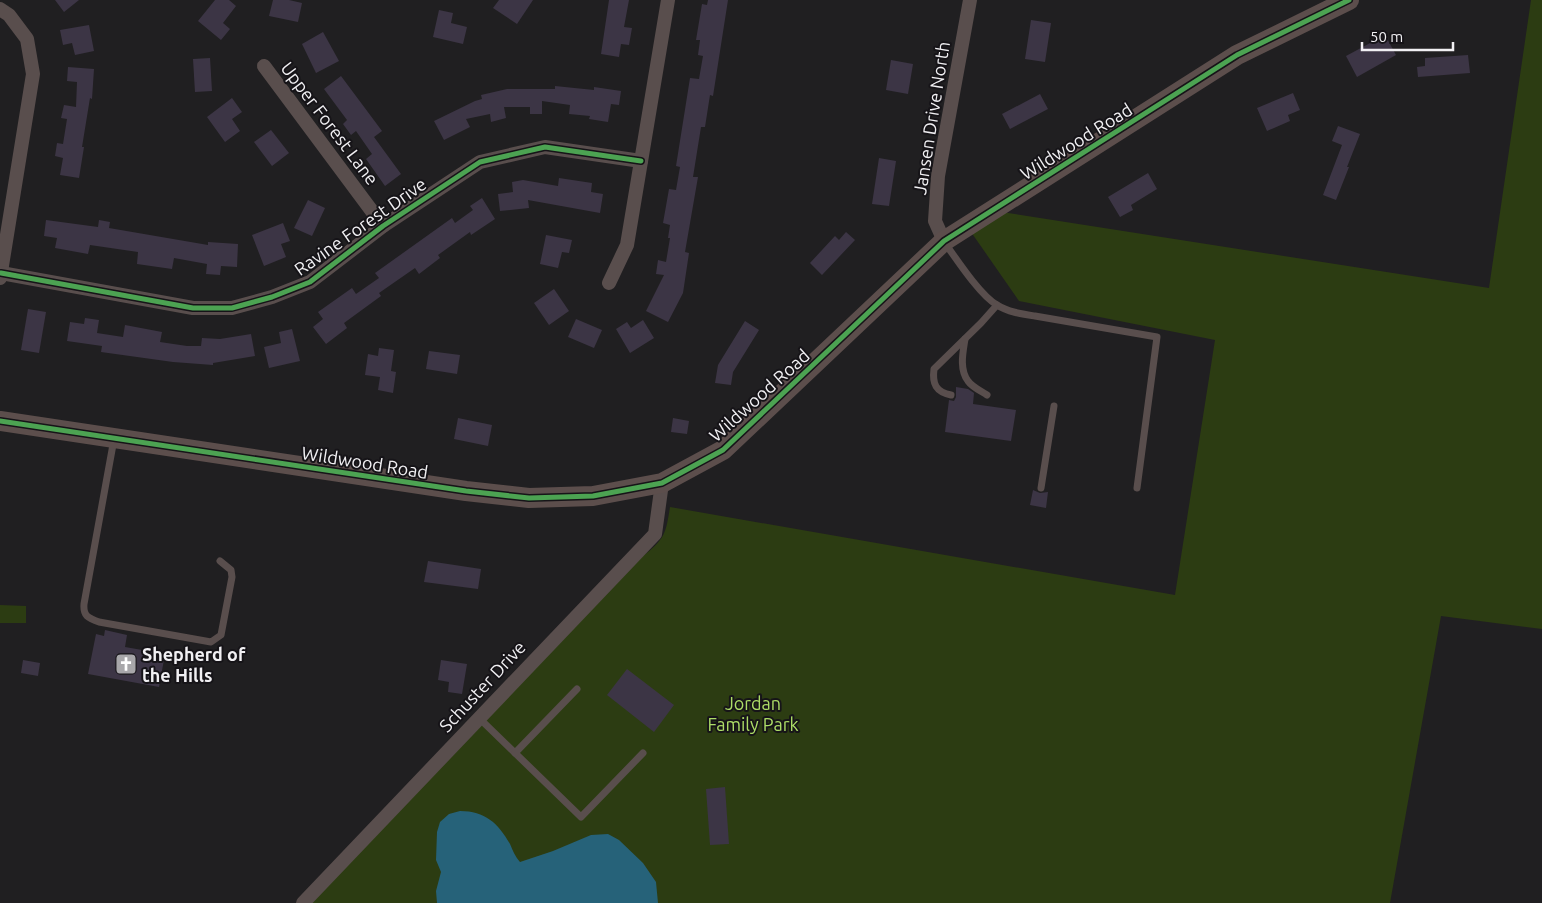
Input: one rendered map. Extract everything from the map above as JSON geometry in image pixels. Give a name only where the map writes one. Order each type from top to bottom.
[{"type":"street","points":[[609,283],[627,245],[668,0]]},
{"type":"street","name":"Jansen Drive North","points":[[944,241],[935,221],[938,176],[970,0]]},
{"type":"street","name":"Wildwood Road","points":[[0,421],[466,491],[529,498],[593,496],[662,483],[723,450],[944,241],[1237,55],[1349,0]]},
{"type":"street","points":[[0,8],[9,15],[27,39],[33,74],[0,276]]},
{"type":"street","name":"Upper Forest Lane","points":[[264,66],[383,226]]},
{"type":"street","name":"Ravine Forest Drive","points":[[0,276],[192,308],[232,308],[272,297],[310,282],[383,226],[480,162],[545,147],[641,161]]},
{"type":"street","name":"Schuster Drive","points":[[303,903],[655,534],[662,483]]},
{"type":"lane","points":[[944,241],[977,285],[997,305],[1014,312],[1157,337],[1138,488]]},
{"type":"lane","points":[[951,395],[935,388],[934,369],[982,323],[997,305]]},
{"type":"lane","points":[[966,338],[962,359],[964,372],[968,382],[987,395]]},
{"type":"lane","points":[[1041,488],[1054,406]]},
{"type":"lane","points":[[114,438],[84,604],[83,611],[86,617],[99,622],[211,642],[221,635],[232,578],[231,570],[220,561]]},
{"type":"lane","points":[[515,753],[577,689]]},
{"type":"lane","points":[[479,718],[581,817],[642,753]]},
{"type":"green space","name":"Jordan Family Park","points":[[1531,0],[1542,0],[1542,629],[1441,616],[1390,903],[310,903],[643,556],[656,545],[666,529],[670,507],[1175,595],[1215,340],[1019,301],[971,232],[1002,212],[1489,288]]},
{"type":"green space","points":[[0,605],[26,606],[26,623],[0,623]]},
{"type":"water","points":[[460,811],[477,813],[495,824],[501,830],[520,862],[591,835],[608,834],[619,840],[643,863],[656,882],[658,903],[437,903],[436,891],[441,872],[436,860],[437,832],[440,822],[449,814]]},
{"type":"building","points":[[55,0],[79,0],[64,12]]},
{"type":"building","points":[[215,0],[229,0],[236,6],[223,23],[230,29],[221,40],[198,21]]},
{"type":"building","points":[[273,0],[289,0],[302,3],[298,22],[269,16]]},
{"type":"building","points":[[499,0],[533,0],[517,24],[493,8]]},
{"type":"building","points":[[609,0],[629,0],[624,27],[632,28],[629,45],[621,44],[619,57],[601,54]]},
{"type":"building","points":[[708,0],[728,0],[713,96],[710,95],[705,127],[701,127],[693,177],[698,177],[685,252],[689,253],[683,293],[668,322],[646,311],[664,275],[656,274],[658,260],[666,262],[670,238],[668,238],[670,225],[663,223],[669,189],[676,190],[680,167],[676,166],[690,78],[699,79],[703,56],[698,55],[700,40],[696,40],[702,4],[707,5]]},
{"type":"building","points":[[439,10],[453,13],[451,23],[467,27],[463,44],[433,37]]},
{"type":"building","points":[[1031,20],[1051,23],[1045,62],[1025,59]]},
{"type":"building","points":[[89,25],[94,51],[75,55],[72,43],[63,45],[60,30]]},
{"type":"building","points":[[323,32],[339,61],[316,73],[302,44]]},
{"type":"building","points":[[1385,35],[1396,55],[1357,77],[1346,56]]},
{"type":"building","points":[[1468,55],[1470,73],[1418,77],[1417,67],[1425,66],[1425,58]]},
{"type":"building","points":[[210,58],[212,91],[195,92],[193,59]]},
{"type":"building","points":[[891,60],[913,64],[908,94],[886,90]]},
{"type":"building","points":[[68,67],[94,69],[92,99],[90,98],[79,178],[60,175],[63,158],[55,156],[57,143],[63,144],[67,119],[61,118],[64,105],[76,107],[77,82],[67,81]]},
{"type":"building","points":[[341,76],[382,131],[374,137],[401,174],[385,186],[366,159],[372,154],[356,131],[351,135],[343,124],[347,120],[324,89]]},
{"type":"building","points":[[555,86],[594,90],[594,87],[621,91],[619,105],[611,104],[608,122],[589,119],[590,116],[569,114],[570,105],[542,101],[542,114],[530,114],[530,107],[504,107],[506,118],[491,122],[490,114],[466,119],[470,127],[444,140],[434,121],[482,99],[481,95],[507,89],[555,89]]},
{"type":"building","points":[[1293,93],[1300,110],[1288,115],[1290,121],[1267,131],[1257,108]]},
{"type":"building","points":[[1040,94],[1048,109],[1010,129],[1002,114]]},
{"type":"building","points":[[232,98],[242,112],[232,119],[240,131],[225,142],[207,117]]},
{"type":"building","points":[[1338,126],[1360,134],[1336,200],[1323,195],[1342,145],[1332,141]]},
{"type":"building","points":[[271,130],[289,153],[272,166],[254,142]]},
{"type":"building","points":[[879,158],[896,161],[889,206],[872,204]]},
{"type":"building","points":[[1148,173],[1157,189],[1131,205],[1133,210],[1120,217],[1108,197]]},
{"type":"building","points":[[559,178],[592,183],[591,192],[603,194],[600,213],[528,200],[529,208],[500,211],[498,194],[513,192],[512,182],[523,180],[558,186]]},
{"type":"building","points":[[482,198],[495,219],[471,235],[470,232],[438,255],[440,258],[419,274],[415,268],[379,293],[381,296],[344,323],[347,328],[326,344],[313,327],[323,319],[318,312],[352,288],[356,294],[379,278],[375,273],[452,218],[455,223],[473,210],[470,206]]},
{"type":"building","points":[[308,200],[325,208],[312,236],[294,228]]},
{"type":"building","points":[[46,220],[98,227],[99,220],[110,222],[109,228],[208,245],[208,242],[238,244],[237,267],[221,266],[220,275],[206,274],[207,264],[174,258],[172,269],[137,264],[138,252],[90,245],[88,254],[55,248],[57,238],[44,236]]},
{"type":"building","points":[[283,223],[290,241],[281,244],[286,257],[264,266],[252,235]]},
{"type":"building","points":[[846,232],[855,240],[822,275],[810,263],[835,236],[839,240]]},
{"type":"building","points":[[546,235],[572,240],[569,253],[562,252],[558,268],[540,264]]},
{"type":"building","points":[[554,289],[569,311],[549,325],[534,303]]},
{"type":"building","points":[[28,309],[46,312],[39,353],[21,350]]},
{"type":"building","points":[[85,318],[99,320],[97,333],[123,337],[125,325],[162,332],[160,342],[187,346],[201,346],[202,338],[220,339],[251,334],[255,356],[213,363],[213,365],[173,362],[101,352],[102,346],[67,341],[70,322],[84,324]]},
{"type":"building","points":[[576,319],[602,330],[594,348],[568,337]]},
{"type":"building","points":[[643,320],[654,338],[630,353],[616,329],[627,322],[631,328]]},
{"type":"building","points":[[745,321],[759,330],[733,372],[731,385],[715,383],[718,365]]},
{"type":"building","points":[[292,329],[300,361],[269,368],[264,347],[281,343],[279,332]]},
{"type":"building","points":[[379,348],[394,350],[391,371],[396,372],[393,393],[378,390],[380,377],[365,375],[368,354],[378,356]]},
{"type":"building","points":[[429,351],[460,355],[457,374],[426,369]]},
{"type":"building","points":[[956,387],[968,389],[974,393],[973,404],[1016,410],[1011,441],[945,432],[949,400],[954,401]]},
{"type":"building","points":[[458,418],[492,425],[488,446],[454,439]]},
{"type":"building","points":[[673,418],[689,421],[687,434],[671,432]]},
{"type":"building","points":[[1033,490],[1040,493],[1048,492],[1046,508],[1030,505]]},
{"type":"building","points":[[428,561],[481,569],[478,589],[424,582]]},
{"type":"building","name":"Shepherd of the Hills","points":[[105,630],[127,635],[125,647],[165,654],[159,687],[88,674],[96,634],[104,636]]},
{"type":"building","points":[[23,660],[40,663],[38,676],[21,673]]},
{"type":"building","points":[[441,660],[467,664],[462,694],[448,692],[449,682],[438,680]]},
{"type":"building","points":[[627,669],[674,705],[654,732],[607,695]]},
{"type":"building","points":[[725,787],[729,844],[710,845],[706,789]]},
{"type":"cycle path","points":[[0,421],[466,491],[529,498],[593,496],[662,483],[723,450],[944,241],[1237,55],[1349,0]]},
{"type":"cycle path","points":[[1,273],[193,308],[232,308],[272,297],[310,282],[383,226],[480,162],[545,147],[641,161]]},
{"type":"place","name":"Shepherd of the Hills","points":[[126,664]]}]
